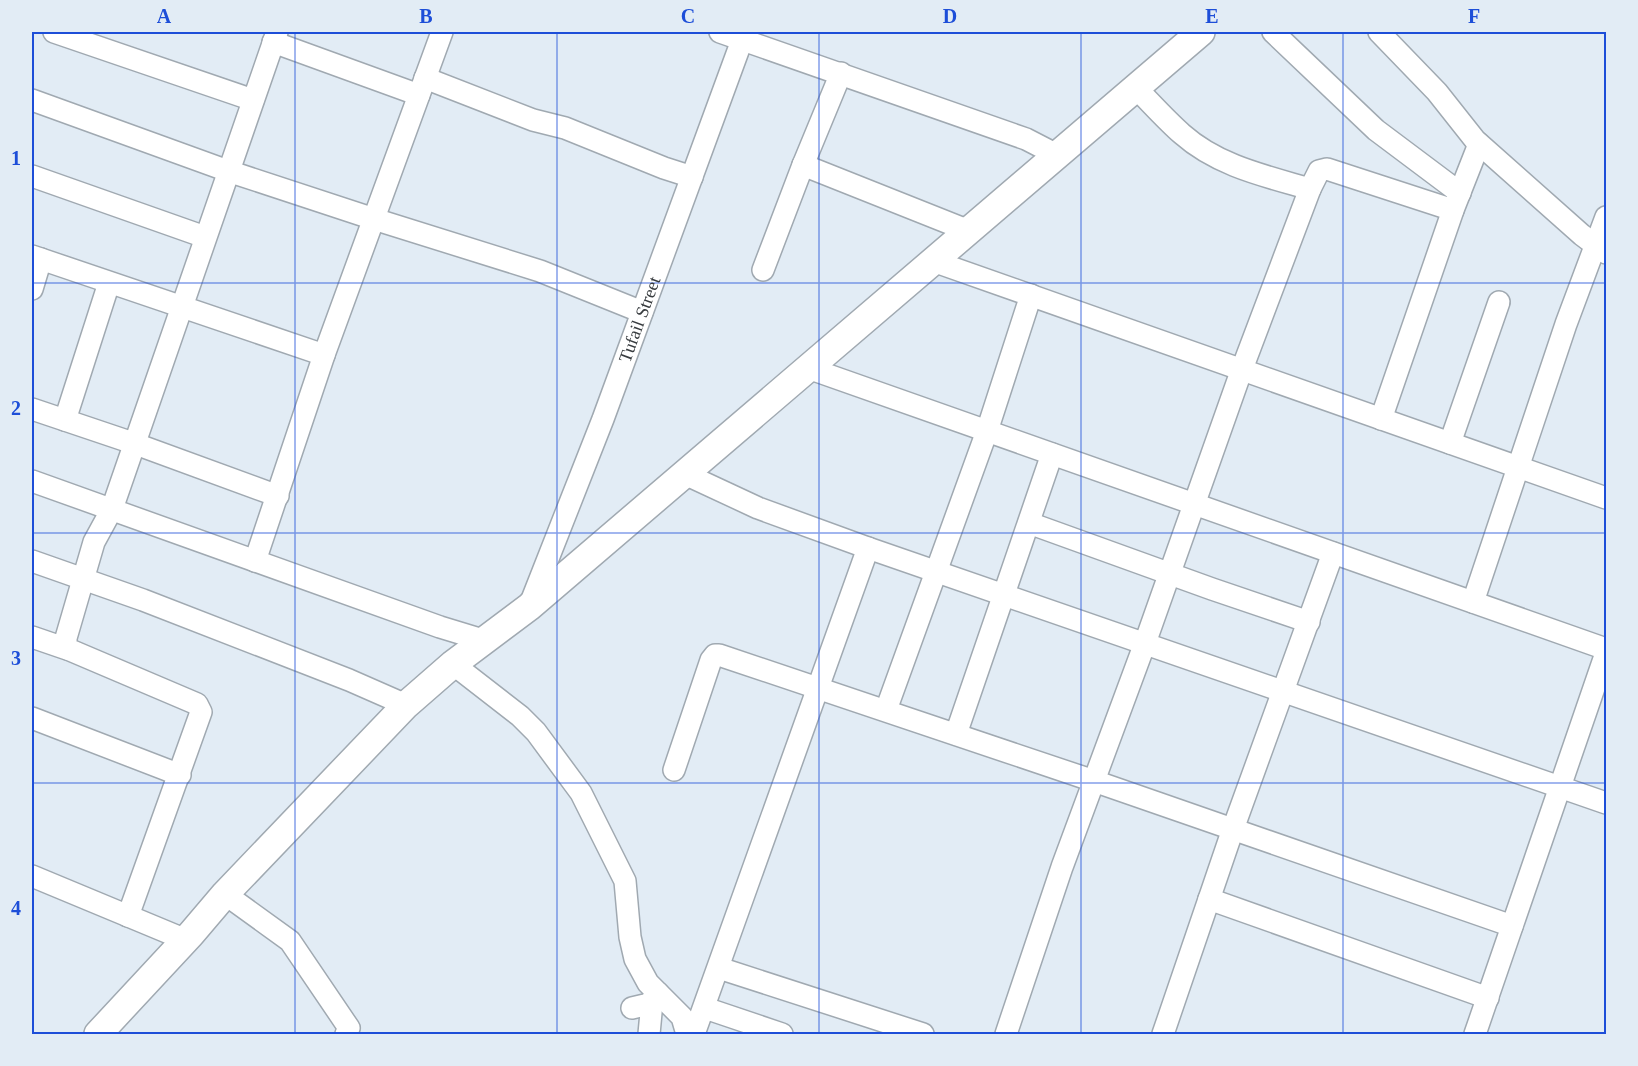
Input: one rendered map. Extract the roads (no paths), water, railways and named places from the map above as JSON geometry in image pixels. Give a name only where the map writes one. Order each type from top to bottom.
[{"type":"main road","points":[[98,1035],[186,940],[225,894],[406,705],[453,664],[529,607],[1201,32]]},
{"type":"street","points":[[54,32],[253,100]]},
{"type":"street","points":[[255,561],[324,355],[442,32]]},
{"type":"street","points":[[720,32],[743,36],[1026,140],[1057,155]]},
{"type":"street","points":[[1274,32],[1376,130],[1457,202]]},
{"type":"street","points":[[1379,32],[1437,93],[1479,144],[1601,249]]},
{"type":"street","name":"Tufail Street","points":[[529,607],[603,419],[743,36]]},
{"type":"street","points":[[68,649],[66,638],[94,542],[112,509],[275,37],[422,87],[565,128],[692,177]]},
{"type":"street","points":[[763,270],[802,165],[842,73]]},
{"type":"street","points":[[1136,88],[1183,135],[1205,151],[1255,174],[1310,189]]},
{"type":"street","points":[[32,100],[228,171],[540,270],[642,312]]},
{"type":"street","points":[[1382,419],[1479,144]]},
{"type":"street","points":[[802,165],[969,231]]},
{"type":"street","points":[[1006,1035],[1062,867],[1145,643],[1242,369],[1317,172],[1327,169],[1457,202]]},
{"type":"street","points":[[32,176],[205,237]]},
{"type":"street","points":[[1473,602],[1566,324],[1601,249],[1606,217]]},
{"type":"street","points":[[32,289],[36,257],[324,355]]},
{"type":"street","points":[[933,261],[1606,498]]},
{"type":"street","points":[[65,420],[109,282]]},
{"type":"street","points":[[886,710],[987,431],[1031,295]]},
{"type":"street","points":[[1450,443],[1499,302]]},
{"type":"street","points":[[808,368],[1606,651],[1475,1035]]},
{"type":"street","points":[[32,409],[278,496]]},
{"type":"street","points":[[956,734],[1052,454]]},
{"type":"street","points":[[685,474],[758,508],[868,548],[1606,803]]},
{"type":"street","points":[[32,481],[440,627],[486,641]]},
{"type":"street","points":[[1029,523],[1309,622]]},
{"type":"street","points":[[694,1035],[868,548]]},
{"type":"street","points":[[1163,1035],[1233,829],[1333,553]]},
{"type":"street","points":[[32,561],[84,578],[349,680],[406,705]]},
{"type":"street","points":[[32,637],[68,649],[197,704],[201,715],[128,916]]},
{"type":"street","points":[[674,770],[711,660],[715,655],[719,655],[819,687],[1512,926]]},
{"type":"street","points":[[453,664],[520,716],[536,732],[581,793],[625,881],[628,926],[635,959],[655,998],[682,1017],[687,1035]]},
{"type":"street","points":[[32,718],[180,775]]},
{"type":"street","points":[[32,876],[186,940]]},
{"type":"street","points":[[225,894],[291,941],[329,1000],[349,1025],[346,1035]]},
{"type":"street","points":[[1209,899],[1488,998]]},
{"type":"street","points":[[719,968],[898,1031],[923,1035]]},
{"type":"street","points":[[632,1008],[655,998]]},
{"type":"street","points":[[649,1035],[655,998]]},
{"type":"street","points":[[705,1008],[782,1035]]}]
